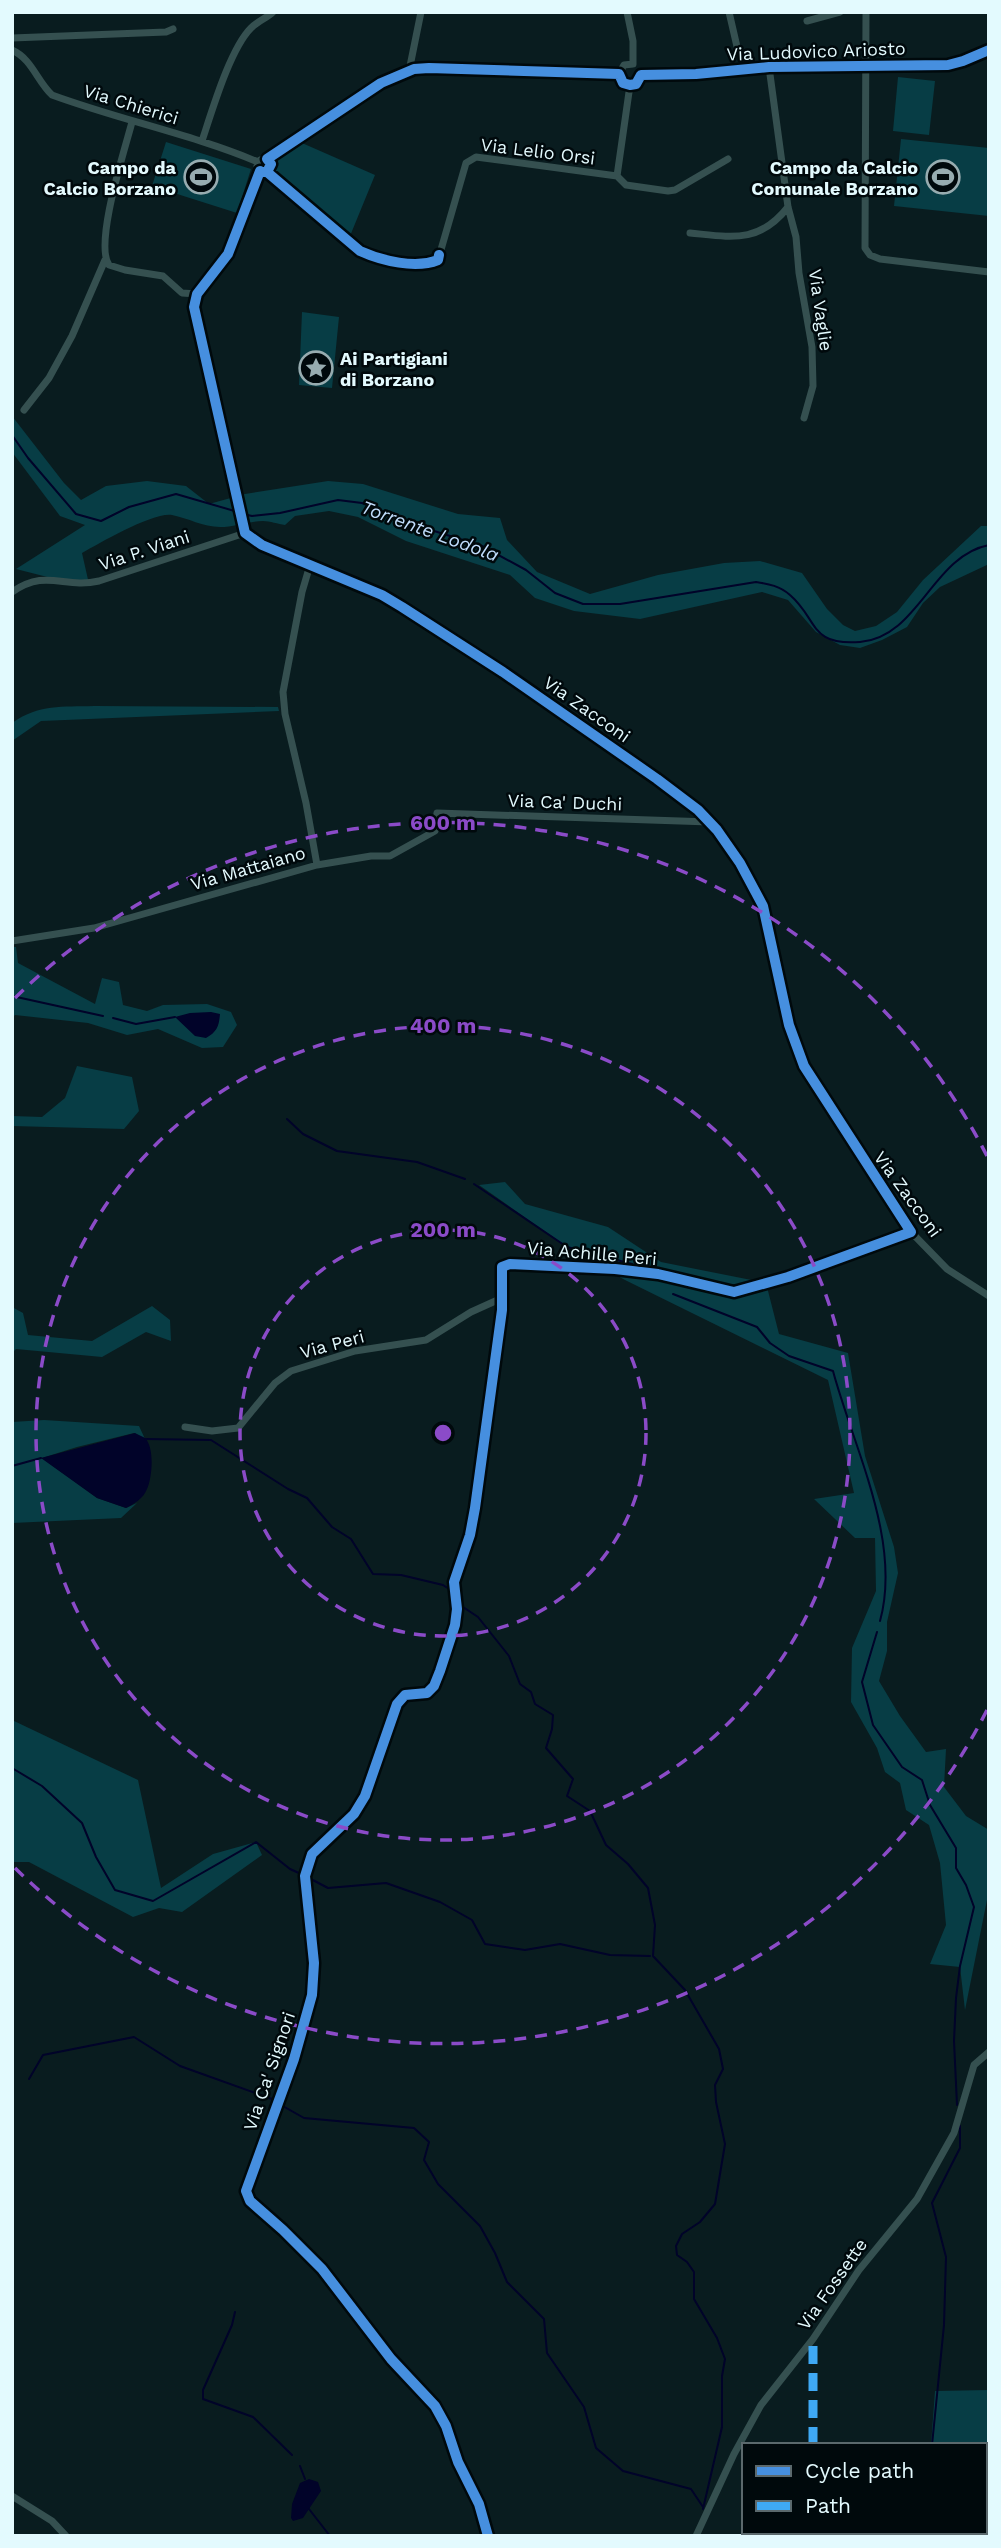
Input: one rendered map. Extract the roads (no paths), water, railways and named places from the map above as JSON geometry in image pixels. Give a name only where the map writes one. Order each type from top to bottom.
[{"type":"street","points":[[202,141],[223,81],[245,35],[273,12]]},
{"type":"street","points":[[409,71],[421,12]]},
{"type":"street","points":[[626,12],[633,41],[633,64]]},
{"type":"street","points":[[729,12],[738,51],[743,55]]},
{"type":"street","points":[[807,21],[840,12]]},
{"type":"street","points":[[866,12],[865,248],[870,255],[880,260],[989,272]]},
{"type":"street","points":[[13,39],[166,33],[173,29]]},
{"type":"street","name":"Via Chierici","points":[[12,50],[25,59],[52,95],[132,122],[202,141],[258,162]]},
{"type":"street","name":"Via Ludovico Ariosto","points":[[641,75],[696,74],[769,67],[948,65],[976,57],[989,50]]},
{"type":"street","points":[[633,64],[639,68],[641,75],[636,83],[630,85],[623,83],[619,74],[624,65],[633,64]]},
{"type":"street","name":"Via Vaglie","points":[[769,67],[814,368],[813,386],[804,418]]},
{"type":"street","points":[[264,171],[258,162],[267,159],[381,83],[409,71],[429,68],[619,74]]},
{"type":"street","name":"Via Lelio Orsi","points":[[617,176],[630,85]]},
{"type":"street","points":[[132,122],[109,207],[105,260],[109,265],[124,270],[163,276],[182,293],[197,294]]},
{"type":"street","name":"Via Lelio Orsi","points":[[264,171],[360,251],[377,258],[421,264],[438,260],[466,163],[476,157],[617,176],[626,185],[668,191],[675,190],[728,159]]},
{"type":"street","points":[[244,531],[195,313],[197,294],[228,254],[264,171],[271,164],[267,159]]},
{"type":"street","points":[[690,233],[736,237],[755,234],[769,227],[788,207]]},
{"type":"street","points":[[24,410],[49,378],[72,336],[105,260]]},
{"type":"street","name":"Via Zacconi","points":[[244,531],[262,545],[382,595],[402,607],[657,779],[710,822],[740,863],[763,906],[789,1026],[804,1066],[911,1232],[947,1269],[989,1296]]},
{"type":"street","name":"Via P. Viani","points":[[12,592],[41,579],[81,584],[99,581],[244,531]]},
{"type":"street","name":"Via Mattaiano","points":[[12,941],[104,926],[317,865],[283,692],[302,592],[310,565]]},
{"type":"street","name":"Via Ca' Duchi","points":[[317,865],[371,856],[390,856],[435,831],[436,813],[710,822]]},
{"type":"street","name":"Via Achille Peri","points":[[454,1589],[473,1523],[492,1391],[502,1298],[502,1267],[510,1264],[626,1270],[734,1292],[788,1277],[911,1232]]},
{"type":"street","name":"Via Peri","points":[[185,1427],[212,1431],[238,1428],[275,1383],[291,1371],[355,1352],[426,1340],[465,1316],[502,1298]]},
{"type":"street","name":"Via Ca' Signori","points":[[454,1589],[456,1620],[434,1686],[427,1693],[409,1694],[400,1700],[365,1797],[354,1814],[312,1854],[305,1876],[314,1963],[312,1995],[294,2059],[246,2191],[250,2201],[284,2230],[322,2269],[391,2358],[435,2406],[479,2504],[488,2536]]},
{"type":"street","name":"Via Fossette","points":[[696,2536],[734,2454],[761,2405],[813,2339],[871,2254],[917,2199],[954,2133],[974,2065],[989,2052]]},
{"type":"street","points":[[12,2496],[52,2521],[66,2536]]},
{"type":"waterway","name":"Torrente Lodola","points":[[12,435],[76,514],[101,521],[129,507],[176,494],[238,512]]},
{"type":"waterway","name":"Torrente Lodola","points":[[243,514],[252,516],[280,513],[338,500],[362,503],[415,525],[482,546],[526,570],[555,593],[583,604],[620,604],[756,582],[778,587],[790,595],[816,629],[831,640],[843,642],[860,642],[880,637],[897,626],[953,564],[970,552],[989,545]]},
{"type":"waterway","points":[[12,996],[103,1016]]},
{"type":"waterway","points":[[113,1018],[136,1024],[175,1017]]},
{"type":"waterway","points":[[287,1119],[303,1134],[337,1151],[417,1162],[465,1179]]},
{"type":"waterway","points":[[474,1184],[567,1247],[632,1264]]},
{"type":"waterway","points":[[673,1294],[757,1327],[770,1343],[789,1356],[833,1371],[873,1495],[880,1527],[885,1559],[885,1590],[880,1621]]},
{"type":"waterway","points":[[145,1439],[211,1440],[288,1489],[307,1498],[332,1527],[351,1539],[373,1574],[401,1575],[443,1585],[449,1589]]},
{"type":"waterway","points":[[12,1466],[41,1458]]},
{"type":"waterway","points":[[459,1597],[463,1607],[478,1617],[509,1656],[520,1684],[531,1692],[535,1704],[553,1715],[546,1748],[573,1779],[567,1796],[590,1811],[606,1845],[628,1864],[648,1888],[655,1925],[653,1956],[685,1990],[719,2049],[723,2069],[715,2085],[716,2102],[725,2144],[715,2204],[700,2222],[682,2234],[676,2246],[677,2255],[687,2262],[694,2272],[694,2299],[717,2338],[725,2359],[722,2376],[722,2427],[703,2509]]},
{"type":"waterway","points":[[877,1632],[862,1682],[873,1725],[902,1767],[922,1780],[930,1805],[956,1848],[956,1868],[974,1907],[960,1966],[956,1998],[954,2041],[957,2105]]},
{"type":"waterway","points":[[12,1768],[42,1786],[82,1823],[96,1857],[115,1890],[153,1901],[256,1842],[290,1869],[301,1874]]},
{"type":"waterway","points":[[309,1878],[328,1888],[386,1883],[440,1902],[472,1920],[485,1944],[525,1950],[560,1944],[610,1955],[650,1956]]},
{"type":"waterway","points":[[29,2079],[43,2055],[134,2037],[180,2066],[272,2099]]},
{"type":"waterway","points":[[281,2105],[304,2118],[414,2128],[429,2142],[424,2160],[438,2184],[480,2226],[507,2282],[544,2319],[547,2353],[584,2407],[596,2448],[623,2471],[691,2489],[703,2507]]},
{"type":"waterway","points":[[932,2443],[944,2325],[946,2257],[932,2203],[960,2148],[960,2126]]},
{"type":"waterway","points":[[235,2312],[232,2325],[203,2390],[203,2399],[253,2417],[292,2455]]},
{"type":"waterway","points":[[300,2466],[305,2479]]},
{"type":"waterway","points":[[309,2509],[330,2536]]},
{"type":"place","name":"Campo da Calcio Borzano","points":[[201,177]]},
{"type":"place","name":"Campo da Calcio Comunale Borzano","points":[[943,177]]},
{"type":"place","name":"Ai Partigiani di Borzano","points":[[316,368]]}]
